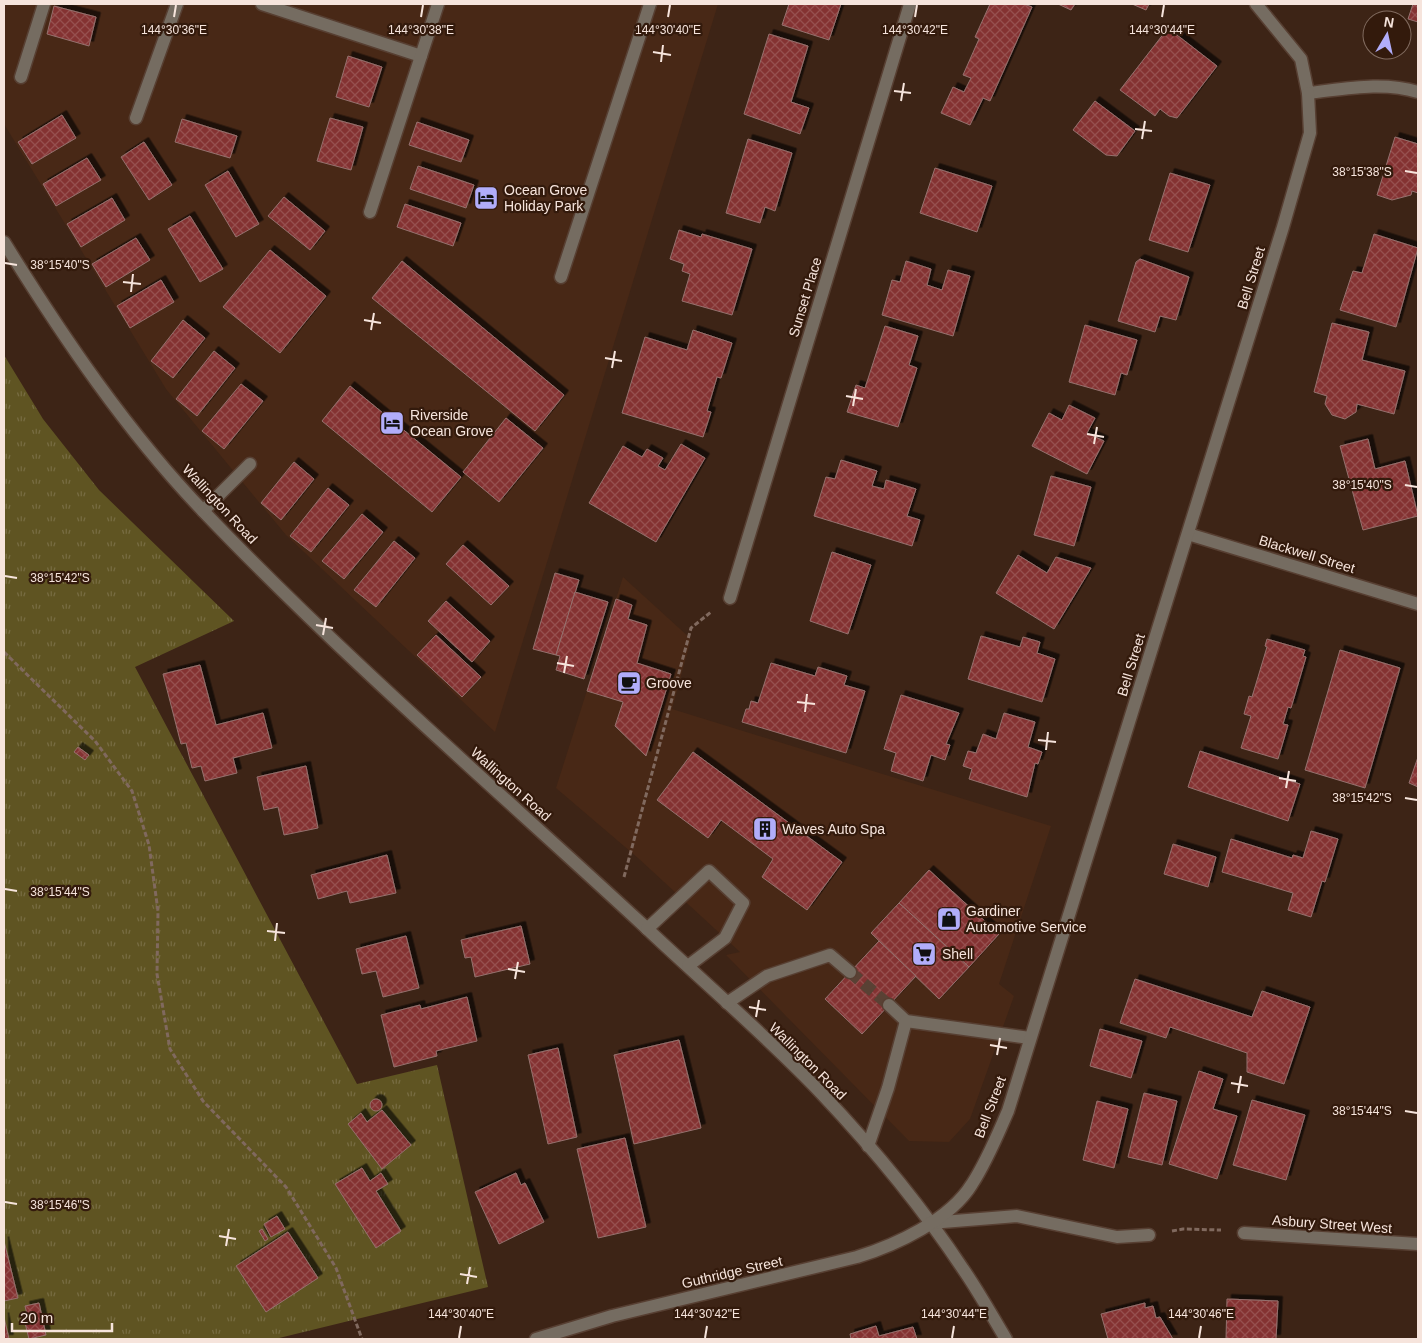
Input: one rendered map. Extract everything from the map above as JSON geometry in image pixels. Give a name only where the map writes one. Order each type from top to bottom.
[{"type":"street","points":[[21,77],[44,4]]},
{"type":"street","points":[[136,118],[177,4]]},
{"type":"street","points":[[262,4],[421,56]]},
{"type":"street","points":[[370,212],[438,4]]},
{"type":"street","points":[[561,277],[650,4]]},
{"type":"street","name":"Sunset Place","points":[[730,598],[910,4]]},
{"type":"street","name":"Bell Street","points":[[930,1223],[957,1203],[972,1185],[1008,1111],[1303,160],[1310,133],[1308,93],[1301,60],[1256,4]]},
{"type":"street","points":[[1308,93],[1378,85],[1406,88],[1418,92]]},
{"type":"street","name":"Wallington Road","points":[[4,242],[58,326],[113,404],[157,459],[203,511],[319,626],[688,966],[821,1094],[868,1146],[930,1223],[963,1268],[1006,1339]]},
{"type":"street","points":[[203,511],[250,464]]},
{"type":"street","name":"Blackwell Street","points":[[1188,534],[1418,604]]},
{"type":"street","points":[[647,929],[709,872],[743,903],[725,938],[688,966]]},
{"type":"street","points":[[727,1003],[766,976],[830,955],[850,972]]},
{"type":"street","points":[[889,1005],[906,1021],[1030,1038]]},
{"type":"street","points":[[868,1146],[888,1088],[906,1021]]},
{"type":"street","points":[[930,1223],[1017,1216],[1117,1237],[1150,1235]]},
{"type":"street","name":"Guthridge Street","points":[[536,1339],[612,1316],[888,1248],[930,1223]]},
{"type":"street","name":"Asbury Street West","points":[[1244,1233],[1418,1244]]},
{"type":"path","points":[[618,902],[691,628],[730,598]]},
{"type":"path","points":[[4,652],[95,741],[132,791],[149,845],[158,911],[157,974],[170,1050],[203,1101],[286,1187],[336,1268],[362,1339]]},
{"type":"path","points":[[1150,1235],[1183,1229],[1244,1233]]},
{"type":"shaded area","points":[[4,4],[718,4],[495,732],[286,535],[166,389],[4,124]]},
{"type":"shaded area","points":[[623,577],[691,639],[672,709],[1051,826],[999,984],[1014,996],[970,1119],[949,1142],[909,1141],[726,955],[740,952],[638,858],[556,788]]},
{"type":"green space","points":[[4,355],[43,419],[99,490],[234,621],[135,667],[357,1084],[437,1065],[488,1287],[275,1339],[4,1339]]},
{"type":"building","points":[[789,4],[841,4],[829,40],[782,25]]},
{"type":"building","points":[[990,4],[1024,4],[1032,7],[990,101],[983,98],[970,125],[941,113],[953,87],[964,92],[971,78],[963,75],[979,39],[975,37]]},
{"type":"building","points":[[1058,4],[1075,4],[1071,10]]},
{"type":"building","points":[[1132,4],[1149,4],[1146,10]]},
{"type":"building","points":[[1413,4],[1418,4],[1418,22],[1412,20],[1411,10]]},
{"type":"building","points":[[54,6],[96,17],[89,46],[47,34]]},
{"type":"building","points":[[1168,28],[1217,66],[1177,118],[1169,116],[1160,109],[1155,116],[1120,90]]},
{"type":"building","points":[[769,34],[808,46],[791,102],[809,108],[800,134],[744,114]]},
{"type":"building","points":[[348,56],[382,67],[369,107],[336,97]]},
{"type":"building","points":[[1095,101],[1135,131],[1117,156],[1106,155],[1073,130]]},
{"type":"building","points":[[62,115],[76,138],[32,164],[18,142]]},
{"type":"building","points":[[330,118],[363,127],[351,170],[317,161]]},
{"type":"building","points":[[182,119],[237,136],[230,158],[175,142]]},
{"type":"building","points":[[417,122],[469,140],[461,162],[409,145]]},
{"type":"building","points":[[1395,137],[1418,144],[1418,193],[1412,191],[1411,195],[1392,200],[1377,195]]},
{"type":"building","points":[[748,139],[792,153],[775,211],[765,207],[760,223],[726,213]]},
{"type":"building","points":[[144,142],[172,185],[149,200],[121,157]]},
{"type":"building","points":[[87,158],[101,180],[56,206],[43,184]]},
{"type":"building","points":[[418,166],[474,185],[466,208],[410,189]]},
{"type":"building","points":[[935,168],[992,186],[977,232],[920,213]]},
{"type":"building","points":[[228,171],[259,224],[236,237],[205,185]]},
{"type":"building","points":[[1170,173],[1210,185],[1188,252],[1149,240]]},
{"type":"building","points":[[284,197],[325,231],[310,250],[268,216]]},
{"type":"building","points":[[112,198],[125,220],[81,247],[67,224]]},
{"type":"building","points":[[405,204],[461,223],[453,246],[397,227]]},
{"type":"building","points":[[190,216],[223,269],[200,282],[168,229]]},
{"type":"building","points":[[679,230],[701,237],[702,234],[752,249],[732,315],[682,301],[690,274],[682,271],[684,264],[670,259]]},
{"type":"building","points":[[1374,234],[1418,248],[1396,327],[1340,310],[1353,271],[1362,273]]},
{"type":"building","points":[[136,238],[150,260],[106,287],[92,264]]},
{"type":"building","points":[[270,250],[326,296],[280,353],[223,307]]},
{"type":"building","points":[[1140,259],[1189,277],[1176,320],[1160,316],[1155,332],[1118,321],[1136,262]]},
{"type":"building","points":[[402,261],[564,395],[535,431],[372,298]]},
{"type":"building","points":[[906,261],[931,269],[927,285],[942,290],[948,270],[970,276],[953,336],[882,315],[892,280],[900,282]]},
{"type":"building","points":[[161,280],[174,302],[130,328],[117,306]]},
{"type":"building","points":[[183,320],[205,338],[173,378],[151,361]]},
{"type":"building","points":[[1332,323],[1369,332],[1362,360],[1405,371],[1394,414],[1357,404],[1356,412],[1345,419],[1332,415],[1325,404],[1327,396],[1314,392]]},
{"type":"building","points":[[1085,325],[1137,340],[1127,375],[1121,373],[1115,395],[1069,382]]},
{"type":"building","points":[[885,326],[918,336],[909,365],[917,368],[898,427],[847,412],[856,385],[865,388]]},
{"type":"building","points":[[693,330],[732,343],[721,378],[717,377],[707,411],[711,412],[703,437],[622,413],[645,337],[687,350]]},
{"type":"building","points":[[214,351],[235,368],[197,416],[176,399]]},
{"type":"building","points":[[241,384],[263,401],[224,449],[202,431]]},
{"type":"building","points":[[350,386],[461,477],[432,512],[322,421]]},
{"type":"building","points":[[1069,405],[1095,418],[1087,433],[1104,441],[1087,474],[1032,446],[1049,413],[1062,420]]},
{"type":"building","points":[[506,418],[543,448],[499,502],[463,472]]},
{"type":"building","points":[[1368,439],[1375,469],[1405,461],[1418,516],[1363,530],[1340,446]]},
{"type":"building","points":[[681,444],[705,458],[656,542],[589,503],[623,446],[642,457],[647,449],[663,458],[658,466],[665,470]]},
{"type":"building","points":[[841,460],[877,471],[872,486],[884,489],[886,480],[916,489],[907,516],[920,520],[912,546],[814,516],[826,477],[835,479]]},
{"type":"building","points":[[294,462],[314,479],[281,520],[261,503]]},
{"type":"building","points":[[1051,476],[1091,487],[1074,546],[1034,535]]},
{"type":"building","points":[[328,488],[349,505],[311,552],[290,536]]},
{"type":"building","points":[[362,514],[383,532],[344,579],[322,561]]},
{"type":"building","points":[[394,541],[415,558],[376,607],[354,590]]},
{"type":"building","points":[[463,545],[509,586],[491,605],[446,564]]},
{"type":"building","points":[[832,552],[871,565],[848,634],[810,621]]},
{"type":"building","points":[[1018,555],[1047,573],[1056,557],[1091,568],[1054,629],[996,593]]},
{"type":"building","points":[[555,573],[579,580],[556,655],[533,649]]},
{"type":"building","points":[[575,592],[608,602],[584,679],[556,670],[560,656],[556,655]]},
{"type":"building","name":"Groove","points":[[616,599],[632,605],[628,619],[647,625],[637,663],[671,674],[646,756],[615,726],[623,702],[587,691]]},
{"type":"building","points":[[446,601],[490,641],[472,662],[428,621]]},
{"type":"building","points":[[436,635],[481,677],[462,697],[417,655]]},
{"type":"building","points":[[981,636],[1020,647],[1023,637],[1040,642],[1037,653],[1055,659],[1042,702],[968,679]]},
{"type":"building","points":[[1267,639],[1305,650],[1303,656],[1306,657],[1291,708],[1288,707],[1283,724],[1288,725],[1278,759],[1241,748],[1251,716],[1244,714],[1249,696],[1252,697],[1267,647],[1265,646]]},
{"type":"building","points":[[1340,650],[1400,668],[1365,788],[1305,770]]},
{"type":"building","points":[[771,663],[815,676],[818,667],[847,676],[844,685],[865,691],[846,753],[742,722],[751,701],[758,703]]},
{"type":"building","points":[[200,665],[216,725],[263,713],[272,748],[233,758],[237,773],[205,781],[201,766],[192,768],[186,743],[181,744],[163,674]]},
{"type":"building","points":[[901,695],[959,713],[946,744],[950,745],[945,760],[931,755],[923,781],[891,771],[896,753],[884,749]]},
{"type":"building","points":[[1004,713],[1035,722],[1028,747],[1042,752],[1038,764],[1035,763],[1027,797],[969,779],[972,769],[963,766],[968,751],[976,753],[983,734],[996,739]]},
{"type":"building","points":[[78,747],[89,755],[85,760],[74,752]]},
{"type":"building","points":[[1200,751],[1300,784],[1288,821],[1188,787]]},
{"type":"building","name":"Waves Auto Spa","points":[[693,752],[842,862],[807,910],[762,877],[773,859],[721,820],[708,838],[657,800]]},
{"type":"building","points":[[1418,757],[1418,787],[1409,783]]},
{"type":"building","points":[[306,766],[318,828],[284,835],[278,807],[264,810],[257,777]]},
{"type":"building","points":[[1311,831],[1338,839],[1325,882],[1322,881],[1311,917],[1288,910],[1293,893],[1222,872],[1231,839],[1292,858],[1293,855],[1303,858]]},
{"type":"building","points":[[1173,844],[1216,857],[1208,887],[1164,874]]},
{"type":"building","points":[[387,855],[396,893],[350,903],[347,891],[318,899],[311,875]]},
{"type":"building","name":"Gardiner Automotive Service","points":[[929,870],[999,934],[969,967],[899,903]]},
{"type":"building","name":"Shell","points":[[899,903],[969,967],[939,999],[871,933]]},
{"type":"building","points":[[521,926],[530,964],[475,977],[471,957],[465,958],[461,940]]},
{"type":"building","points":[[406,936],[419,988],[383,997],[376,971],[362,974],[356,949]]},
{"type":"building","points":[[879,941],[916,976],[862,1034],[825,999]]},
{"type":"building","points":[[1135,979],[1252,1017],[1262,991],[1310,1007],[1284,1084],[1247,1072],[1247,1053],[1170,1027],[1166,1038],[1120,1023]]},
{"type":"building","points":[[467,997],[477,1041],[436,1051],[437,1056],[394,1067],[381,1015],[420,1005],[421,1009]]},
{"type":"building","points":[[1100,1029],[1142,1041],[1131,1078],[1090,1066]]},
{"type":"building","points":[[679,1040],[701,1128],[634,1144],[614,1055]]},
{"type":"building","points":[[558,1048],[577,1137],[548,1144],[528,1055]]},
{"type":"building","points":[[1199,1071],[1223,1079],[1213,1109],[1237,1116],[1217,1179],[1169,1164]]},
{"type":"building","points":[[1144,1093],[1177,1101],[1162,1165],[1128,1157]]},
{"type":"building","points":[[376,1099],[382,1105],[376,1111],[370,1105]]},
{"type":"building","points":[[1252,1100],[1305,1115],[1286,1180],[1233,1165]]},
{"type":"building","points":[[1097,1101],[1128,1109],[1114,1168],[1083,1160]]},
{"type":"building","points":[[382,1110],[411,1145],[382,1169],[348,1124],[361,1113],[367,1122]]},
{"type":"building","points":[[625,1138],[646,1227],[598,1238],[577,1149]]},
{"type":"building","points":[[362,1168],[370,1181],[381,1173],[388,1184],[376,1191],[401,1231],[376,1248],[335,1184]]},
{"type":"building","points":[[516,1173],[521,1185],[525,1183],[544,1222],[499,1244],[475,1192]]},
{"type":"building","points":[[277,1216],[285,1229],[271,1237],[264,1224]]},
{"type":"building","points":[[262,1229],[268,1239],[265,1241],[259,1231]]},
{"type":"building","points":[[288,1232],[318,1278],[266,1312],[236,1266]]},
{"type":"building","points":[[4,1241],[18,1298],[4,1301]]},
{"type":"building","points":[[1227,1299],[1278,1301],[1276,1339],[1226,1339]]},
{"type":"building","points":[[39,1303],[46,1335],[29,1339],[25,1323],[29,1322],[25,1306]]},
{"type":"building","points":[[1145,1303],[1145,1308],[1153,1306],[1156,1318],[1160,1317],[1173,1339],[1108,1339],[1101,1314]]},
{"type":"building","points":[[4,1317],[9,1339],[4,1339]]},
{"type":"building","points":[[876,1326],[879,1336],[913,1327],[917,1339],[851,1339],[850,1334]]},
{"type":"tunnel","points":[[850,972],[889,1005]]},
{"type":"place","name":"Ocean Grove Holiday Park","points":[[486,198]]},
{"type":"place","name":"Riverside Ocean Grove","points":[[392,423]]},
{"type":"place","name":"Groove","points":[[629,683]]},
{"type":"place","name":"Waves Auto Spa","points":[[765,829]]},
{"type":"place","name":"Gardiner Automotive Service","points":[[949,919]]},
{"type":"place","name":"Shell","points":[[924,954]]}]
